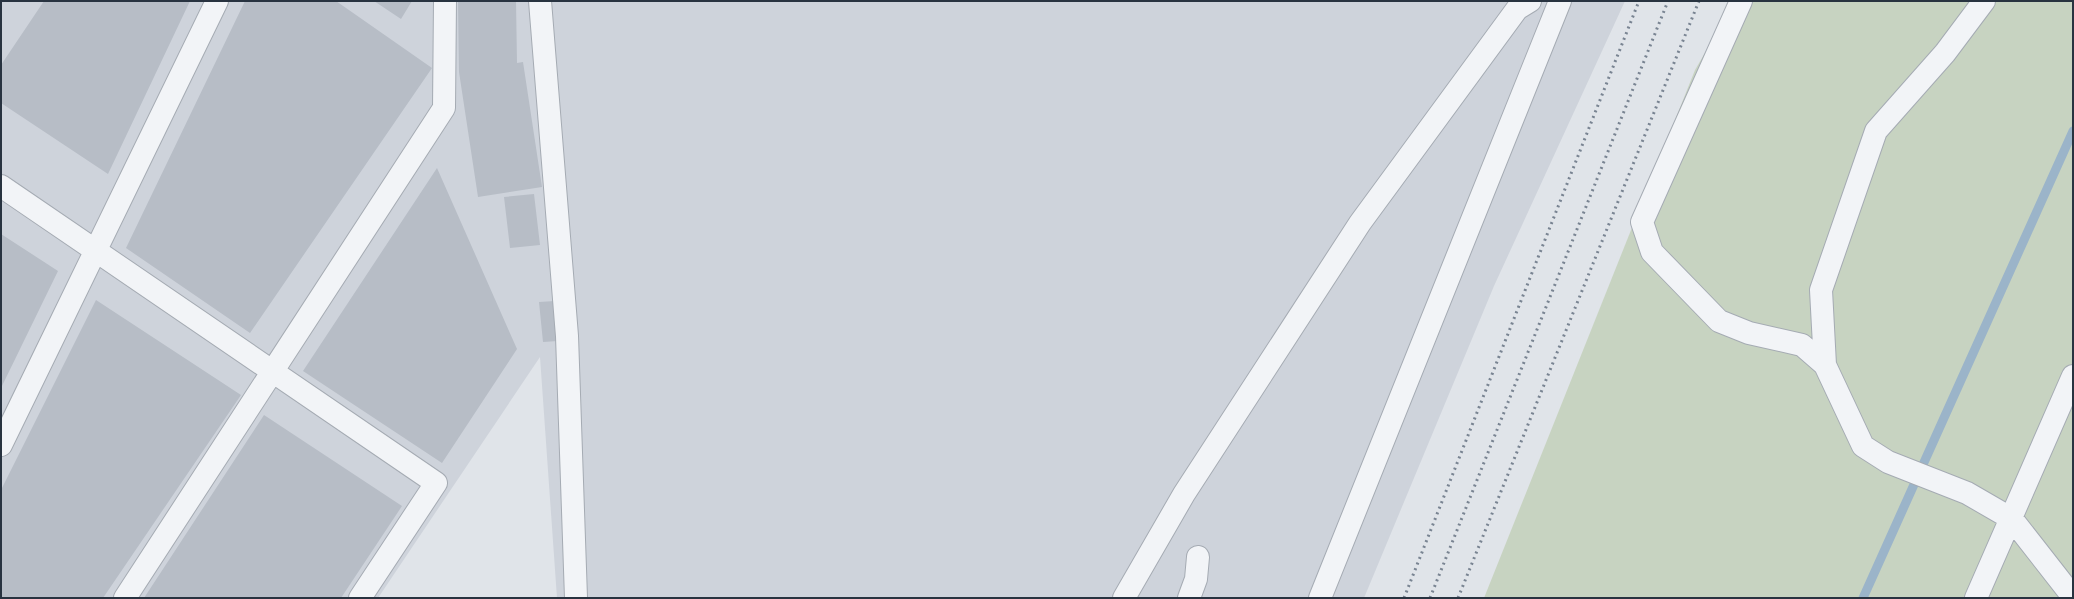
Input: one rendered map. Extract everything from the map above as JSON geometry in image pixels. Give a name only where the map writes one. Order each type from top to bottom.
[{"type":"street","points":[[1,445],[217,1]]},
{"type":"street","points":[[125,598],[444,108],[445,1]]},
{"type":"street","points":[[540,1],[567,336],[576,598]]},
{"type":"street","points":[[1124,598],[1184,494],[1360,223],[1517,9],[1530,1]]},
{"type":"street","points":[[1320,598],[1560,1]]},
{"type":"street","points":[[1741,1],[1642,222],[1652,252],[1719,321],[1749,333],[1802,345],[1825,365]]},
{"type":"street","points":[[1984,1],[1946,53],[1876,131],[1821,290],[1825,365],[1863,446],[1888,462],[1967,493],[2012,519],[2073,597]]},
{"type":"street","points":[[1,186],[436,484],[360,598]]},
{"type":"street","points":[[1976,598],[2012,519],[2073,376]]},
{"type":"street","points":[[1189,598],[1196,579],[1198,557]]},
{"type":"shaded area","points":[[1,1],[1625,1],[1494,286],[1364,598],[557,598],[540,357],[378,598],[1,598]]},
{"type":"green space","points":[[1735,1],[2073,1],[2073,598],[1484,598],[1695,70]]},
{"type":"building","points":[[44,1],[190,1],[108,174],[1,103],[1,65]]},
{"type":"building","points":[[245,1],[336,1],[432,68],[250,333],[126,248]]},
{"type":"building","points":[[374,1],[412,1],[401,19]]},
{"type":"building","points":[[458,1],[516,1],[517,63],[523,62],[542,187],[478,197],[459,72]]},
{"type":"building","points":[[437,168],[517,349],[442,463],[303,371]]},
{"type":"building","points":[[534,194],[540,245],[510,248],[504,197]]},
{"type":"building","points":[[1,234],[58,271],[1,388]]},
{"type":"building","points":[[96,300],[241,395],[103,598],[1,598],[1,490]]},
{"type":"building","points":[[555,301],[558,341],[543,342],[539,302]]},
{"type":"building","points":[[264,415],[402,506],[341,598],[144,598]]},
{"type":"waterway","points":[[1863,598],[2073,131]]},
{"type":"railway","points":[[1404,598],[1639,1]]},
{"type":"railway","points":[[1430,598],[1668,1]]},
{"type":"railway","points":[[1458,598],[1699,1]]}]
